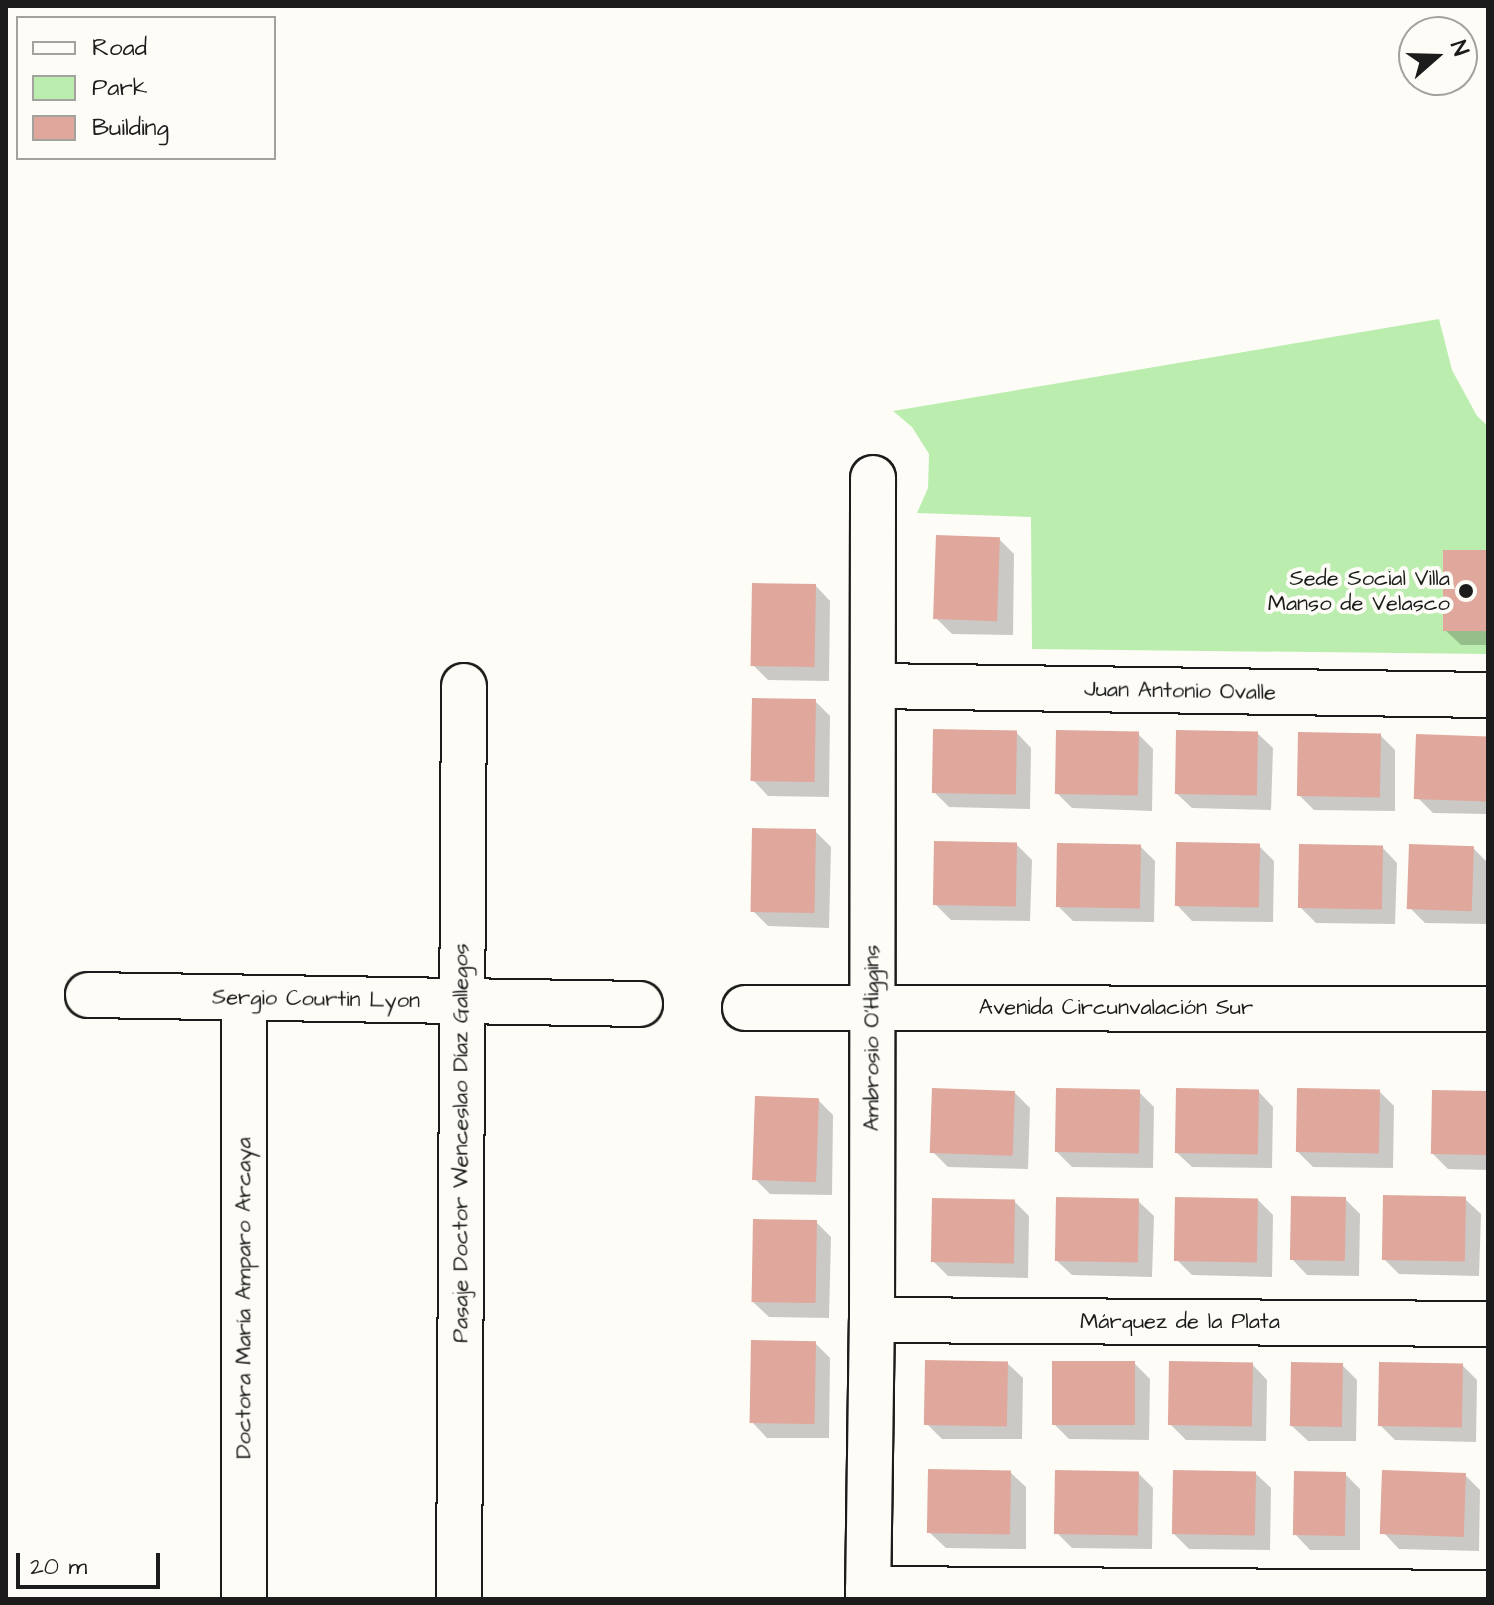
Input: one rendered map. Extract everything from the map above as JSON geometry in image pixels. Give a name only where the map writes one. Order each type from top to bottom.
[{"type":"street","name":"Ambrosio O'Higgins","points":[[868,1594],[872,1320],[873,478]]},
{"type":"street","name":"Pasaje Doctor Wenceslao Díaz Gallegos","points":[[459,1599],[464,686]]},
{"type":"street","name":"Juan Antonio Ovalle","points":[[873,686],[1488,695]]},
{"type":"street","name":"Sergio Courtin Lyon","points":[[88,995],[640,1004]]},
{"type":"street","name":"Doctora María Amparo Arcaya","points":[[244,998],[244,1599]]},
{"type":"street","name":"Avenida Circunvalación Sur","points":[[745,1008],[1488,1009]]},
{"type":"street","name":"Márquez de la Plata","points":[[872,1320],[1488,1324]]},
{"type":"street","points":[[868,1594],[1488,1593]]},
{"type":"green space","points":[[1439,319],[1452,370],[1477,416],[1488,426],[1488,654],[1032,649],[1031,517],[917,513],[928,488],[929,454],[912,427],[893,411]]},
{"type":"building","points":[[936,535],[1000,537],[997,621],[933,619]]},
{"type":"building","name":"Sede Social Villa Manso de Velasco","points":[[1443,550],[1488,550],[1488,631],[1443,631]]},
{"type":"building","points":[[752,583],[816,584],[815,667],[751,666]]},
{"type":"building","points":[[752,698],[816,699],[815,782],[751,781]]},
{"type":"building","points":[[933,729],[1017,730],[1016,794],[932,793]]},
{"type":"building","points":[[1056,730],[1139,731],[1138,795],[1055,794]]},
{"type":"building","points":[[1176,730],[1258,731],[1257,795],[1175,794]]},
{"type":"building","points":[[1298,732],[1381,733],[1380,797],[1297,796]]},
{"type":"building","points":[[1416,734],[1488,737],[1486,801],[1414,799]]},
{"type":"building","points":[[752,828],[816,829],[815,913],[751,912]]},
{"type":"building","points":[[934,841],[1017,842],[1016,906],[933,905]]},
{"type":"building","points":[[1176,842],[1260,843],[1259,907],[1175,906]]},
{"type":"building","points":[[1057,843],[1141,844],[1140,908],[1056,907]]},
{"type":"building","points":[[1299,844],[1383,845],[1382,909],[1298,908]]},
{"type":"building","points":[[1409,844],[1474,846],[1472,911],[1407,909]]},
{"type":"building","points":[[932,1088],[1015,1091],[1013,1156],[930,1153]]},
{"type":"building","points":[[1056,1088],[1140,1089],[1139,1153],[1055,1152]]},
{"type":"building","points":[[1176,1088],[1259,1089],[1258,1154],[1175,1153]]},
{"type":"building","points":[[1297,1088],[1380,1089],[1379,1153],[1296,1152]]},
{"type":"building","points":[[1432,1090],[1488,1091],[1487,1155],[1431,1154]]},
{"type":"building","points":[[755,1096],[819,1098],[816,1182],[752,1180]]},
{"type":"building","points":[[1383,1195],[1466,1196],[1465,1261],[1382,1260]]},
{"type":"building","points":[[1291,1196],[1346,1197],[1345,1261],[1290,1260]]},
{"type":"building","points":[[1056,1197],[1139,1198],[1138,1262],[1055,1261]]},
{"type":"building","points":[[1175,1197],[1258,1198],[1257,1262],[1174,1261]]},
{"type":"building","points":[[932,1198],[1015,1199],[1014,1263],[931,1262]]},
{"type":"building","points":[[753,1219],[817,1220],[816,1303],[752,1302]]},
{"type":"building","points":[[751,1340],[816,1341],[815,1424],[750,1423]]},
{"type":"building","points":[[925,1360],[1008,1361],[1007,1426],[924,1425]]},
{"type":"building","points":[[1052,1361],[1135,1361],[1135,1425],[1052,1425]]},
{"type":"building","points":[[1169,1361],[1253,1362],[1252,1426],[1168,1425]]},
{"type":"building","points":[[1291,1362],[1343,1363],[1342,1427],[1290,1426]]},
{"type":"building","points":[[1379,1362],[1463,1363],[1462,1427],[1378,1426]]},
{"type":"building","points":[[928,1469],[1011,1470],[1010,1534],[927,1533]]},
{"type":"building","points":[[1055,1470],[1139,1471],[1138,1535],[1054,1534]]},
{"type":"building","points":[[1173,1470],[1256,1471],[1255,1535],[1172,1534]]},
{"type":"building","points":[[1382,1470],[1466,1473],[1464,1537],[1380,1534]]},
{"type":"building","points":[[1294,1471],[1346,1472],[1345,1536],[1293,1535]]},
{"type":"place","name":"Sede Social Villa Manso de Velasco","points":[[1466,591]]}]
